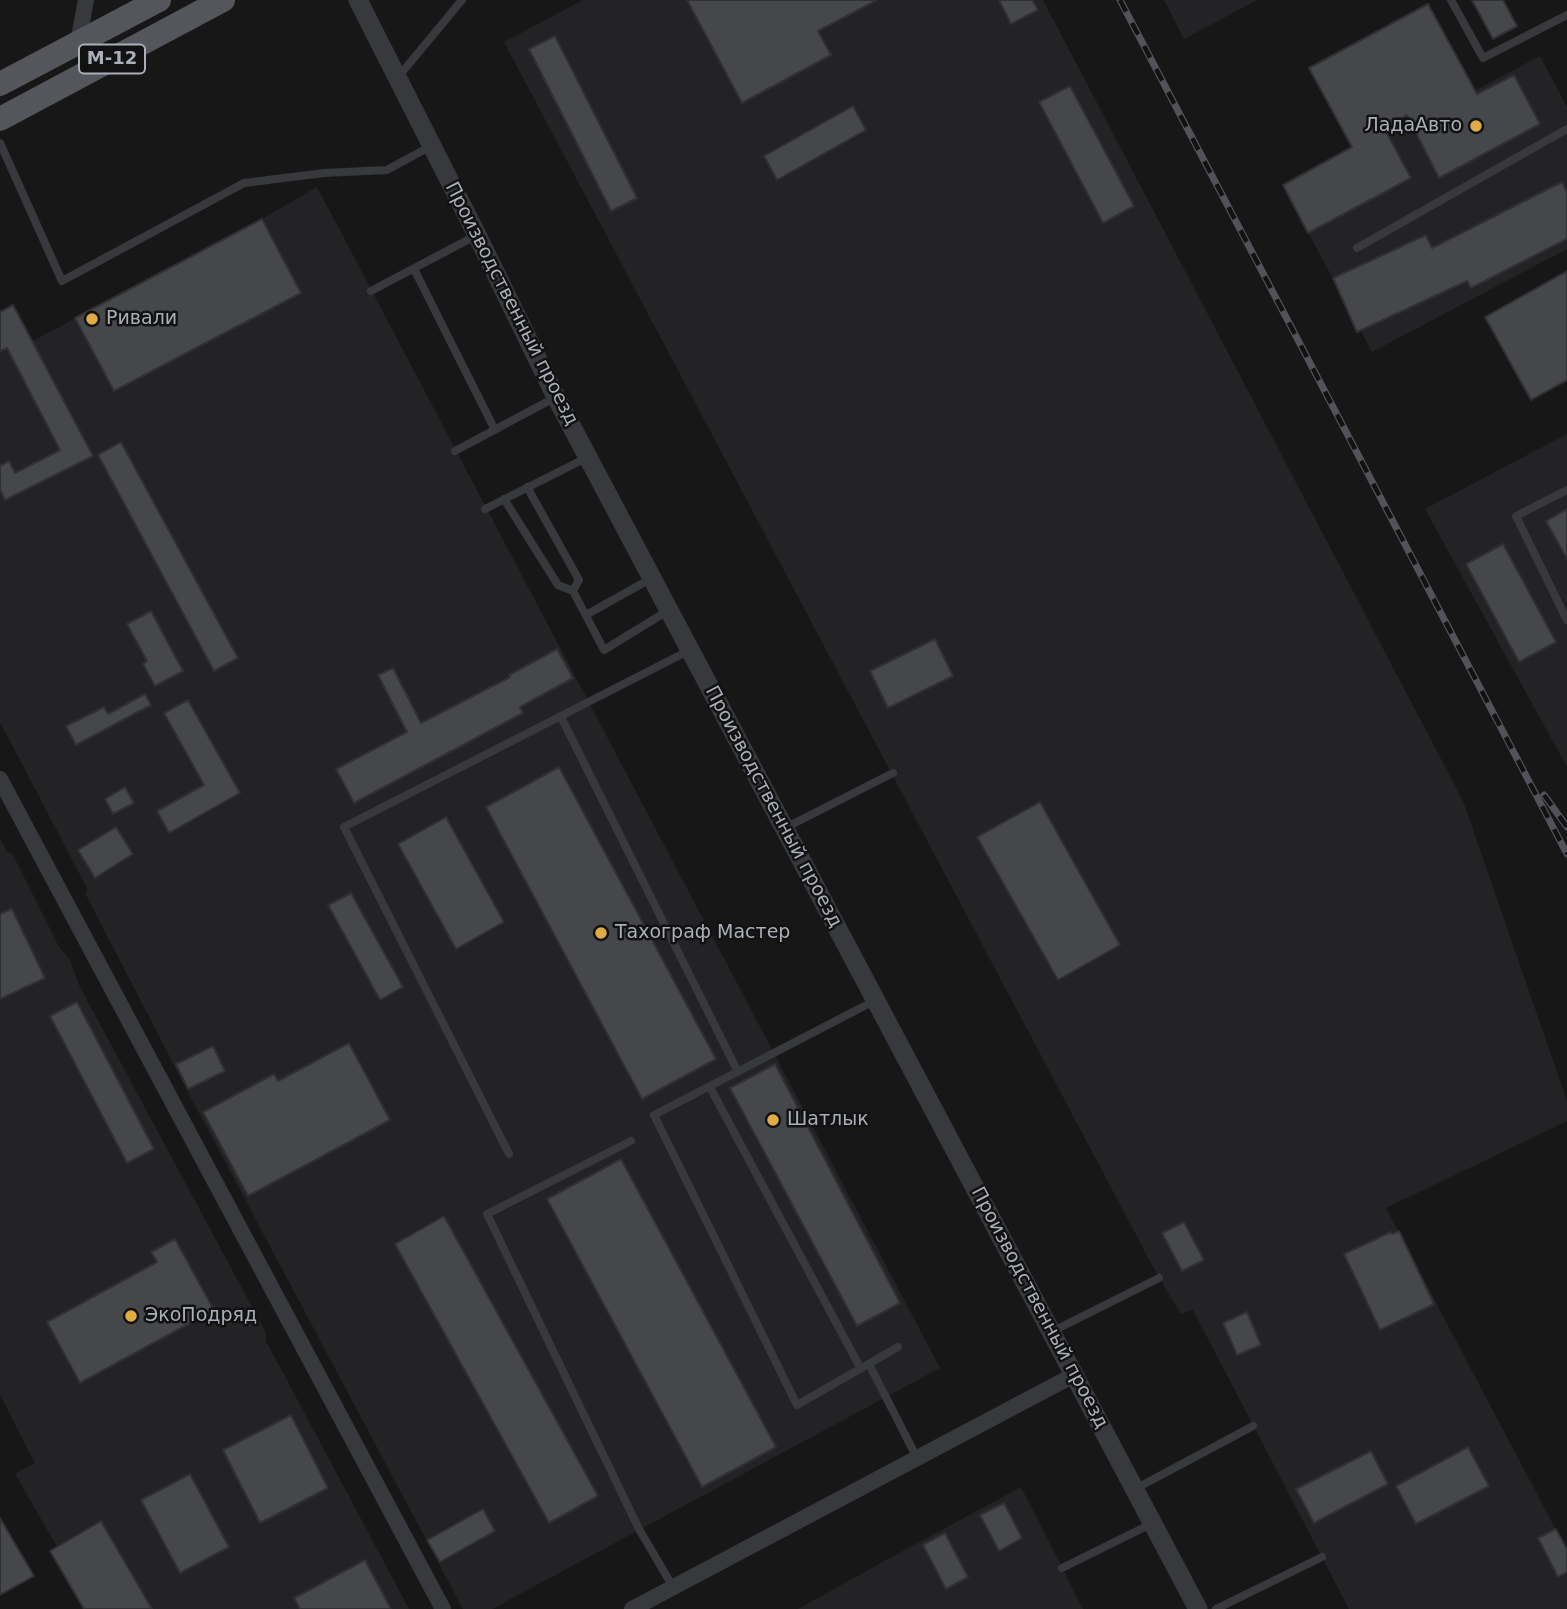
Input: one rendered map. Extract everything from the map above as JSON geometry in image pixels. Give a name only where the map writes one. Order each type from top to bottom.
[{"type":"main road","name":"М-12","points":[[0,84],[159,0]]},
{"type":"main road","name":"М-12","points":[[0,119],[223,0]]},
{"type":"street","points":[[78,43],[86,0]]},
{"type":"street","name":"Производственный проезд","points":[[358,0],[556,397],[1198,1609]]},
{"type":"street","points":[[0,779],[443,1609]]},
{"type":"street","points":[[632,1609],[1074,1375]]},
{"type":"lane","points":[[397,78],[462,0]]},
{"type":"lane","points":[[1451,0],[1483,58],[1567,15]]},
{"type":"lane","points":[[1357,248],[1567,129]]},
{"type":"lane","points":[[0,143],[62,281],[244,183],[324,173],[387,170],[432,146]]},
{"type":"lane","points":[[371,291],[477,235]]},
{"type":"lane","points":[[414,269],[495,430]]},
{"type":"lane","points":[[455,451],[556,397]]},
{"type":"lane","points":[[485,509],[588,457]]},
{"type":"lane","points":[[527,487],[579,580],[573,591]]},
{"type":"lane","points":[[1567,490],[1516,516],[1567,620]]},
{"type":"lane","points":[[504,499],[558,585],[573,591],[604,650],[669,610]]},
{"type":"lane","points":[[586,615],[652,578]]},
{"type":"lane","points":[[509,1154],[344,827],[690,650]]},
{"type":"lane","points":[[561,717],[738,1072]]},
{"type":"lane","points":[[785,828],[893,773]]},
{"type":"lane","points":[[876,1000],[654,1115],[797,1405],[898,1347]]},
{"type":"lane","points":[[712,1091],[917,1458]]},
{"type":"lane","points":[[631,1141],[487,1214],[639,1529],[673,1587]]},
{"type":"lane","points":[[1052,1332],[1159,1278]]},
{"type":"lane","points":[[1135,1489],[1253,1426]]},
{"type":"lane","points":[[1062,1568],[1153,1523]]},
{"type":"lane","points":[[1216,1609],[1322,1557]]},
{"type":"shaded area","points":[[583,0],[1043,0],[1463,801],[1567,1101],[1567,1121],[1386,1208],[1567,1551],[1567,1609],[1349,1609],[1193,1310],[1181,1314],[1159,1278],[504,42]]},
{"type":"shaded area","points":[[1164,0],[1257,0],[1184,39]]},
{"type":"shaded area","points":[[1540,56],[1567,107],[1567,249],[1372,352],[1286,191]]},
{"type":"shaded area","points":[[317,187],[940,1368],[492,1609],[463,1609],[190,1096],[85,893],[88,890],[0,722],[0,312],[13,305],[33,341]]},
{"type":"shaded area","points":[[1567,434],[1567,767],[1425,509]]},
{"type":"shaded area","points":[[0,838],[7,852],[12,853],[59,947],[70,960],[79,985],[266,1333],[266,1341],[409,1609],[93,1609],[15,1474],[35,1463],[0,1395]]},
{"type":"shaded area","points":[[1021,1487],[1083,1609],[798,1609],[890,1558]]},
{"type":"building","points":[[687,0],[877,0],[818,31],[831,55],[742,103]]},
{"type":"building","points":[[999,0],[1032,0],[1038,10],[1011,24]]},
{"type":"building","points":[[1472,0],[1503,0],[1517,26],[1493,39]]},
{"type":"building","points":[[1428,4],[1477,94],[1514,75],[1540,124],[1439,178],[1407,115],[1384,128],[1411,178],[1308,233],[1283,185],[1352,147],[1309,68]]},
{"type":"building","points":[[555,36],[637,198],[611,211],[529,49]]},
{"type":"building","points":[[1070,86],[1134,206],[1103,223],[1039,102]]},
{"type":"building","points":[[853,106],[866,130],[777,180],[764,156]]},
{"type":"building","points":[[1562,182],[1567,192],[1567,239],[1471,288],[1467,281],[1357,332],[1333,278],[1426,235],[1432,248]]},
{"type":"building","points":[[262,219],[301,293],[114,391],[75,318]]},
{"type":"building","points":[[1567,271],[1567,380],[1531,400],[1485,317]]},
{"type":"building","points":[[13,305],[93,456],[5,500],[0,489],[0,466],[9,461],[15,473],[60,450],[7,348],[0,351],[0,312]]},
{"type":"building","points":[[121,442],[238,658],[214,671],[98,455]]},
{"type":"building","points":[[1567,509],[1567,559],[1546,521]]},
{"type":"building","points":[[1503,544],[1556,642],[1519,662],[1466,564]]},
{"type":"building","points":[[151,611],[183,671],[155,686],[143,664],[147,661],[127,624]]},
{"type":"building","points":[[935,639],[953,676],[888,708],[870,671]]},
{"type":"building","points":[[557,649],[573,678],[520,707],[523,713],[354,803],[336,769],[407,732],[378,675],[393,668],[421,723],[510,677],[509,675]]},
{"type":"building","points":[[145,694],[151,705],[76,745],[66,726],[104,707],[108,714]]},
{"type":"building","points":[[188,700],[240,793],[169,833],[157,811],[204,785],[164,713]]},
{"type":"building","name":"Тахограф Мастер","points":[[559,767],[716,1059],[642,1099],[486,807]]},
{"type":"building","points":[[125,787],[134,803],[113,814],[105,799]]},
{"type":"building","points":[[1040,802],[1120,945],[1058,980],[977,837]]},
{"type":"building","points":[[446,817],[504,922],[456,949],[398,844]]},
{"type":"building","points":[[116,827],[133,854],[95,878],[78,850]]},
{"type":"building","points":[[351,893],[403,987],[380,1000],[328,905]]},
{"type":"building","points":[[12,909],[45,978],[0,999],[0,914]]},
{"type":"building","points":[[77,1002],[154,1149],[127,1163],[50,1016]]},
{"type":"building","points":[[349,1043],[390,1120],[248,1196],[203,1112],[274,1074],[278,1081]]},
{"type":"building","points":[[213,1046],[225,1071],[188,1089],[176,1064]]},
{"type":"building","points":[[775,1064],[900,1303],[857,1326],[730,1088]]},
{"type":"building","points":[[621,1159],[776,1447],[702,1487],[547,1199]]},
{"type":"building","points":[[444,1216],[598,1496],[549,1523],[395,1244]]},
{"type":"building","points":[[1184,1222],[1204,1260],[1182,1271],[1162,1233]]},
{"type":"building","points":[[1399,1231],[1434,1304],[1380,1330],[1344,1254],[1391,1232],[1392,1234]]},
{"type":"building","name":"ЭкоПодряд","points":[[175,1239],[214,1310],[80,1383],[47,1322],[157,1262],[151,1252]]},
{"type":"building","points":[[1247,1312],[1261,1345],[1237,1355],[1223,1323]]},
{"type":"building","points":[[291,1415],[328,1488],[260,1523],[223,1450]]},
{"type":"building","points":[[1468,1447],[1489,1486],[1416,1524],[1396,1486]]},
{"type":"building","points":[[1371,1451],[1388,1484],[1314,1523],[1296,1489]]},
{"type":"building","points":[[190,1474],[229,1547],[180,1573],[141,1500]]},
{"type":"building","points":[[1004,1503],[1022,1538],[999,1551],[980,1515]]},
{"type":"building","points":[[483,1509],[495,1531],[440,1562],[427,1540]]},
{"type":"building","points":[[0,1518],[34,1576],[0,1595]]},
{"type":"building","points":[[101,1521],[152,1609],[84,1609],[50,1551]]},
{"type":"building","points":[[1556,1529],[1567,1549],[1567,1572],[1558,1577],[1538,1538]]},
{"type":"building","points":[[945,1533],[968,1577],[946,1589],[923,1545]]},
{"type":"building","points":[[365,1560],[391,1609],[300,1609],[294,1598]]},
{"type":"railway","points":[[1120,0],[1567,854]]},
{"type":"railway","points":[[1544,795],[1567,827]]},
{"type":"place","name":"ЛадаАвто","points":[[1476,126]]},
{"type":"place","name":"Ривали","points":[[92,319]]},
{"type":"place","name":"Тахограф Мастер","points":[[601,933]]},
{"type":"place","name":"Шатлык","points":[[773,1120]]},
{"type":"place","name":"ЭкоПодряд","points":[[131,1316]]}]
